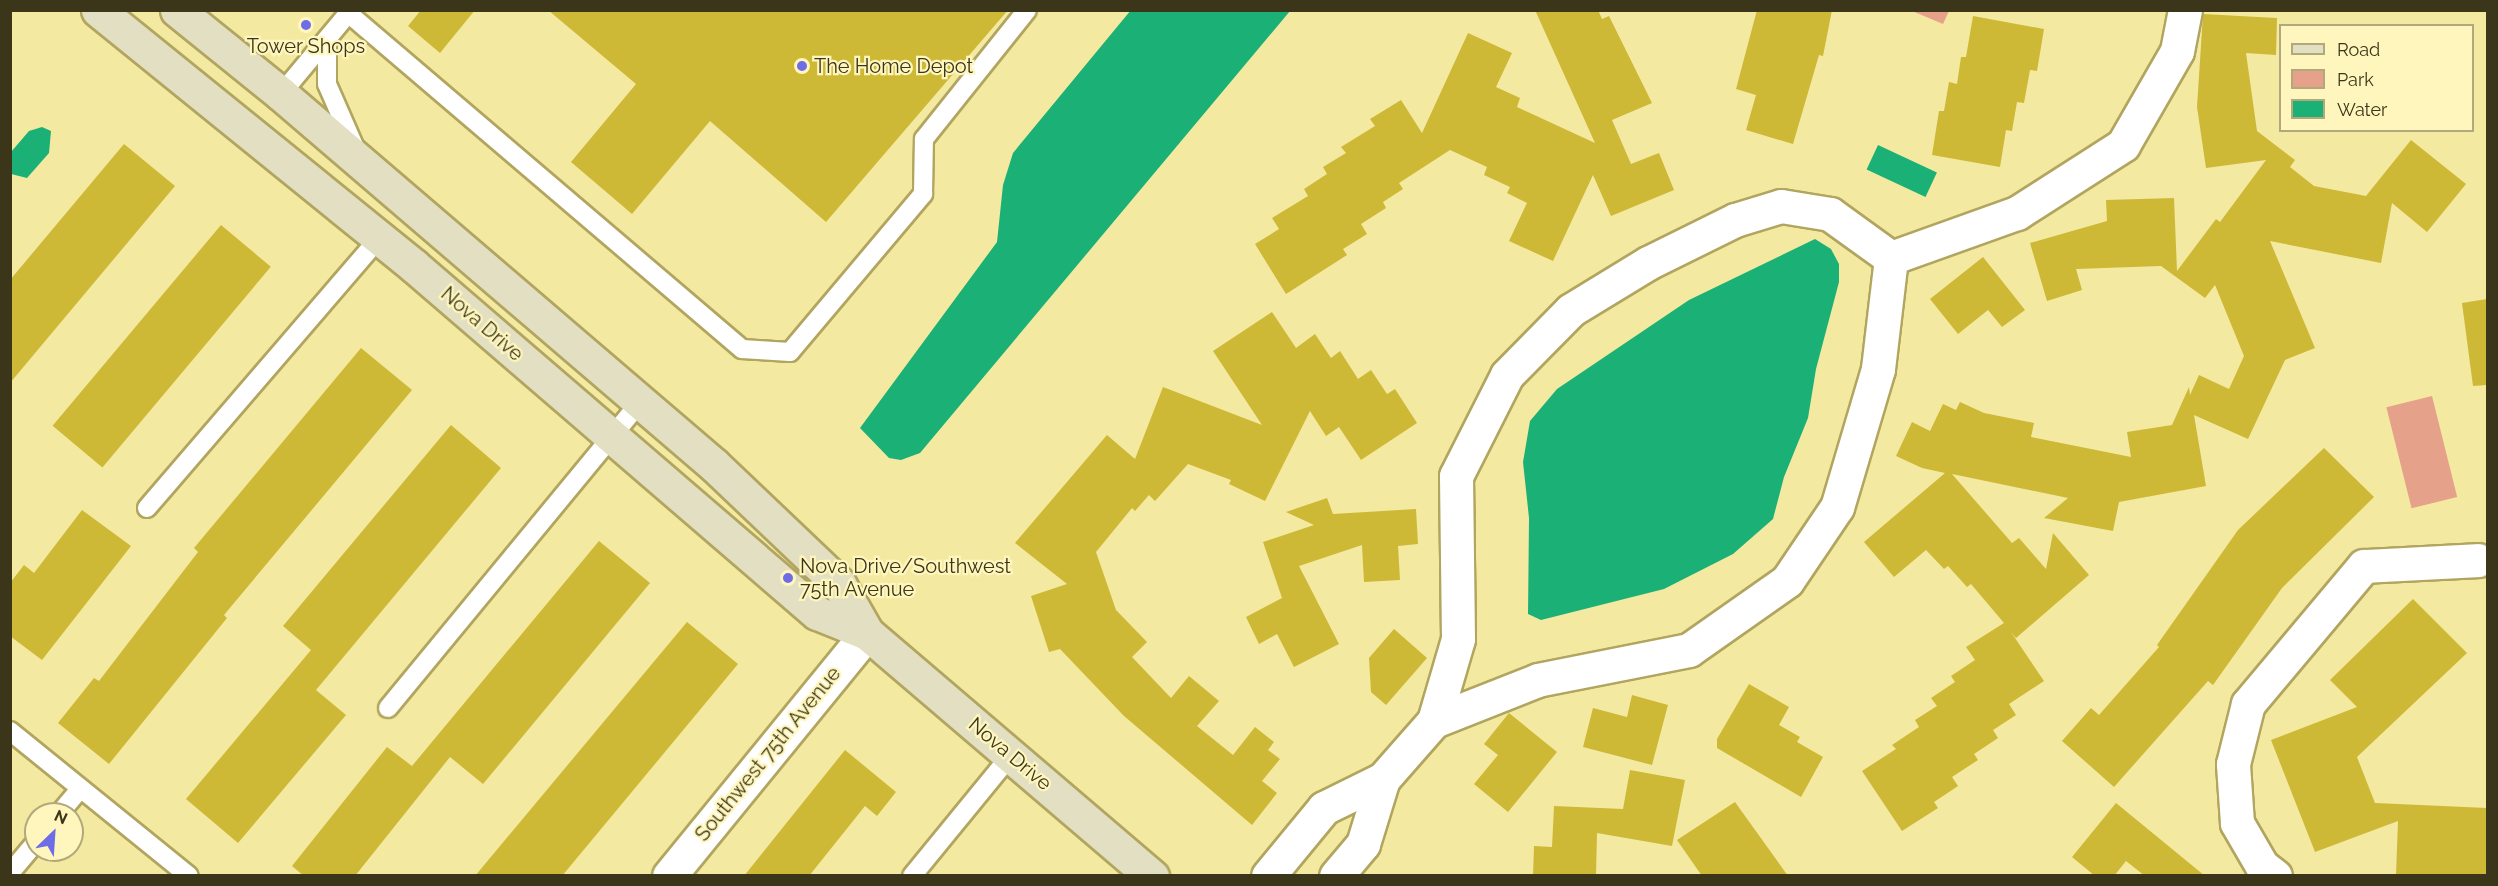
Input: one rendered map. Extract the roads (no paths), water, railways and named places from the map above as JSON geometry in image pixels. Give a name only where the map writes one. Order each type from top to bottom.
[{"type":"street","name":"Nova Drive","points":[[177,10],[281,94],[714,465],[839,584],[867,633]]},
{"type":"street","points":[[1891,258],[2017,213],[2123,145],[2177,51],[2185,10]]},
{"type":"street","name":"Nova Drive","points":[[111,19],[379,238],[818,612],[867,633],[1152,876]]},
{"type":"street","points":[[111,19],[219,81],[281,94]]},
{"type":"street","points":[[379,238],[406,203]]},
{"type":"street","points":[[1336,876],[1363,844],[1383,780],[1434,721],[1458,639],[1456,476],[1507,375],[1571,310],[1648,263],[1735,220],[1781,206],[1830,214],[1891,258]]},
{"type":"street","points":[[1434,721],[1538,680],[1689,650],[1787,581],[1837,507],[1878,369],[1891,258]]},
{"type":"street","points":[[2275,876],[2262,866],[2237,823],[2233,764],[2248,704],[2364,566],[2478,560]]},
{"type":"street","name":"Southwest 75th Avenue","points":[[669,876],[867,633]]},
{"type":"street","points":[[1268,876],[1324,808],[1383,780]]},
{"type":"lane","points":[[281,94],[350,12],[742,349],[790,352],[923,194],[924,139],[1027,10]]},
{"type":"lane","points":[[327,39],[327,84],[363,166]]},
{"type":"lane","points":[[147,508],[379,238]]},
{"type":"lane","points":[[388,708],[640,402]]},
{"type":"lane","points":[[10,731],[189,876]]},
{"type":"lane","points":[[912,876],[1011,755]]},
{"type":"lane","points":[[69,802],[80,789]]},
{"type":"lane","points":[[10,873],[24,856]]},
{"type":"water","points":[[1131,10],[1290,11],[920,453],[901,460],[889,458],[860,428],[997,242],[1003,185],[1013,153]]},
{"type":"water","points":[[42,127],[51,131],[49,153],[27,178],[11,174],[11,152],[29,131]]},
{"type":"water","points":[[1878,145],[1937,172],[1925,197],[1867,169]]},
{"type":"water","points":[[1815,239],[1831,249],[1839,264],[1839,282],[1816,369],[1808,418],[1784,477],[1773,519],[1733,554],[1664,589],[1541,620],[1528,614],[1529,518],[1523,462],[1530,421],[1557,389],[1689,300]]},
{"type":"place","name":"Tower Shops","points":[[306,25]]},
{"type":"place","name":"The Home Depot","points":[[802,66]]},
{"type":"place","name":"Nova Drive/Southwest 75th Avenue","points":[[788,578]]}]
